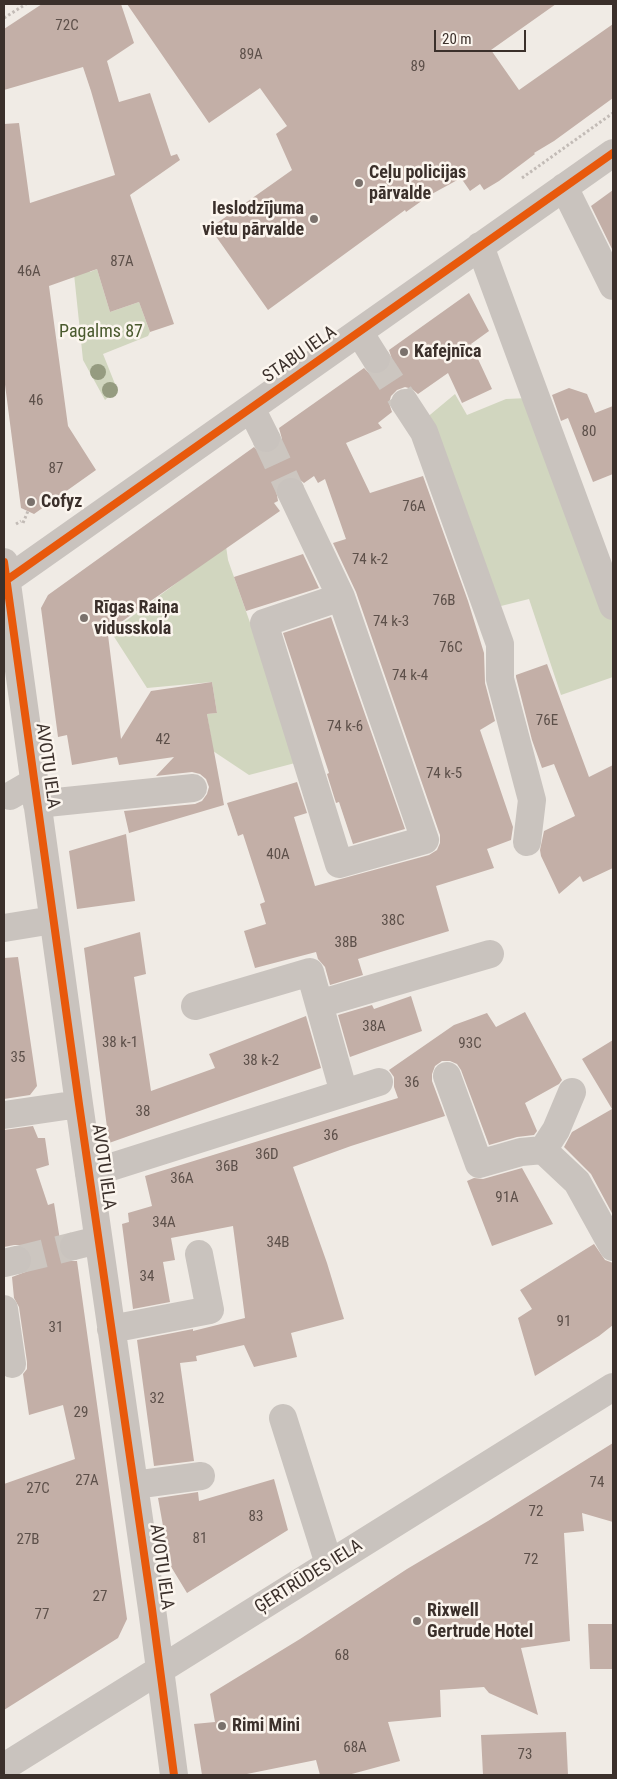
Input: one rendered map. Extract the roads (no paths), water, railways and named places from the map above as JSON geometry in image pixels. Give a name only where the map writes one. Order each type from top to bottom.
[{"type":"street","name":"STABU IELA","points":[[5,575],[251,408],[613,153]]},
{"type":"street","points":[[564,187],[613,286]]},
{"type":"street","points":[[480,246],[613,606]]},
{"type":"street","points":[[359,332],[376,359]]},
{"type":"street","points":[[405,403],[424,432],[500,644],[500,680],[532,800],[527,842]]},
{"type":"street","points":[[251,408],[266,438]]},
{"type":"street","points":[[291,492],[341,597],[425,840],[339,864],[264,623],[341,597]]},
{"type":"street","name":"AVOTU IELA","points":[[5,575],[89,1174],[86,1243],[111,1329],[174,1775]]},
{"type":"street","points":[[10,796],[36,793],[193,788]]},
{"type":"street","points":[[4,928],[53,920]]},
{"type":"street","points":[[319,1004],[490,954]]},
{"type":"street","points":[[195,1006],[310,972],[344,1093]]},
{"type":"street","points":[[446,1076],[479,1164],[521,1152],[543,1150],[576,1182],[613,1247]]},
{"type":"street","points":[[89,1174],[379,1082]]},
{"type":"street","points":[[543,1150],[556,1130],[572,1092]]},
{"type":"street","points":[[4,1115],[78,1104]]},
{"type":"street","points":[[111,1329],[210,1310],[199,1254]]},
{"type":"street","points":[[4,1309],[12,1364]]},
{"type":"street","name":"ĢERTRŪDES IELA","points":[[4,1767],[613,1387]]},
{"type":"street","points":[[283,1418],[329,1564]]},
{"type":"street","points":[[134,1485],[201,1476]]},
{"type":"tunnel","points":[[376,359],[405,403]]},
{"type":"tunnel","points":[[266,438],[291,492]]},
{"type":"tunnel","points":[[17,1260],[74,1246]]},
{"type":"place","name":"Ceļu policijas pārvalde","points":[[359,183]]},
{"type":"place","name":"Ieslodzījuma vietu pārvalde","points":[[314,219]]},
{"type":"place","name":"Kafejnīca","points":[[404,352]]},
{"type":"place","name":"Cofyz","points":[[31,502]]},
{"type":"place","name":"Rīgas Raiņa vidusskola","points":[[84,618]]},
{"type":"place","name":"Rixwell Gertrude Hotel","points":[[417,1621]]},
{"type":"place","name":"Rimi Mini","points":[[222,1726]]},
{"type":"park label","name":"Pagalms 87","points":[[101,332]]}]
